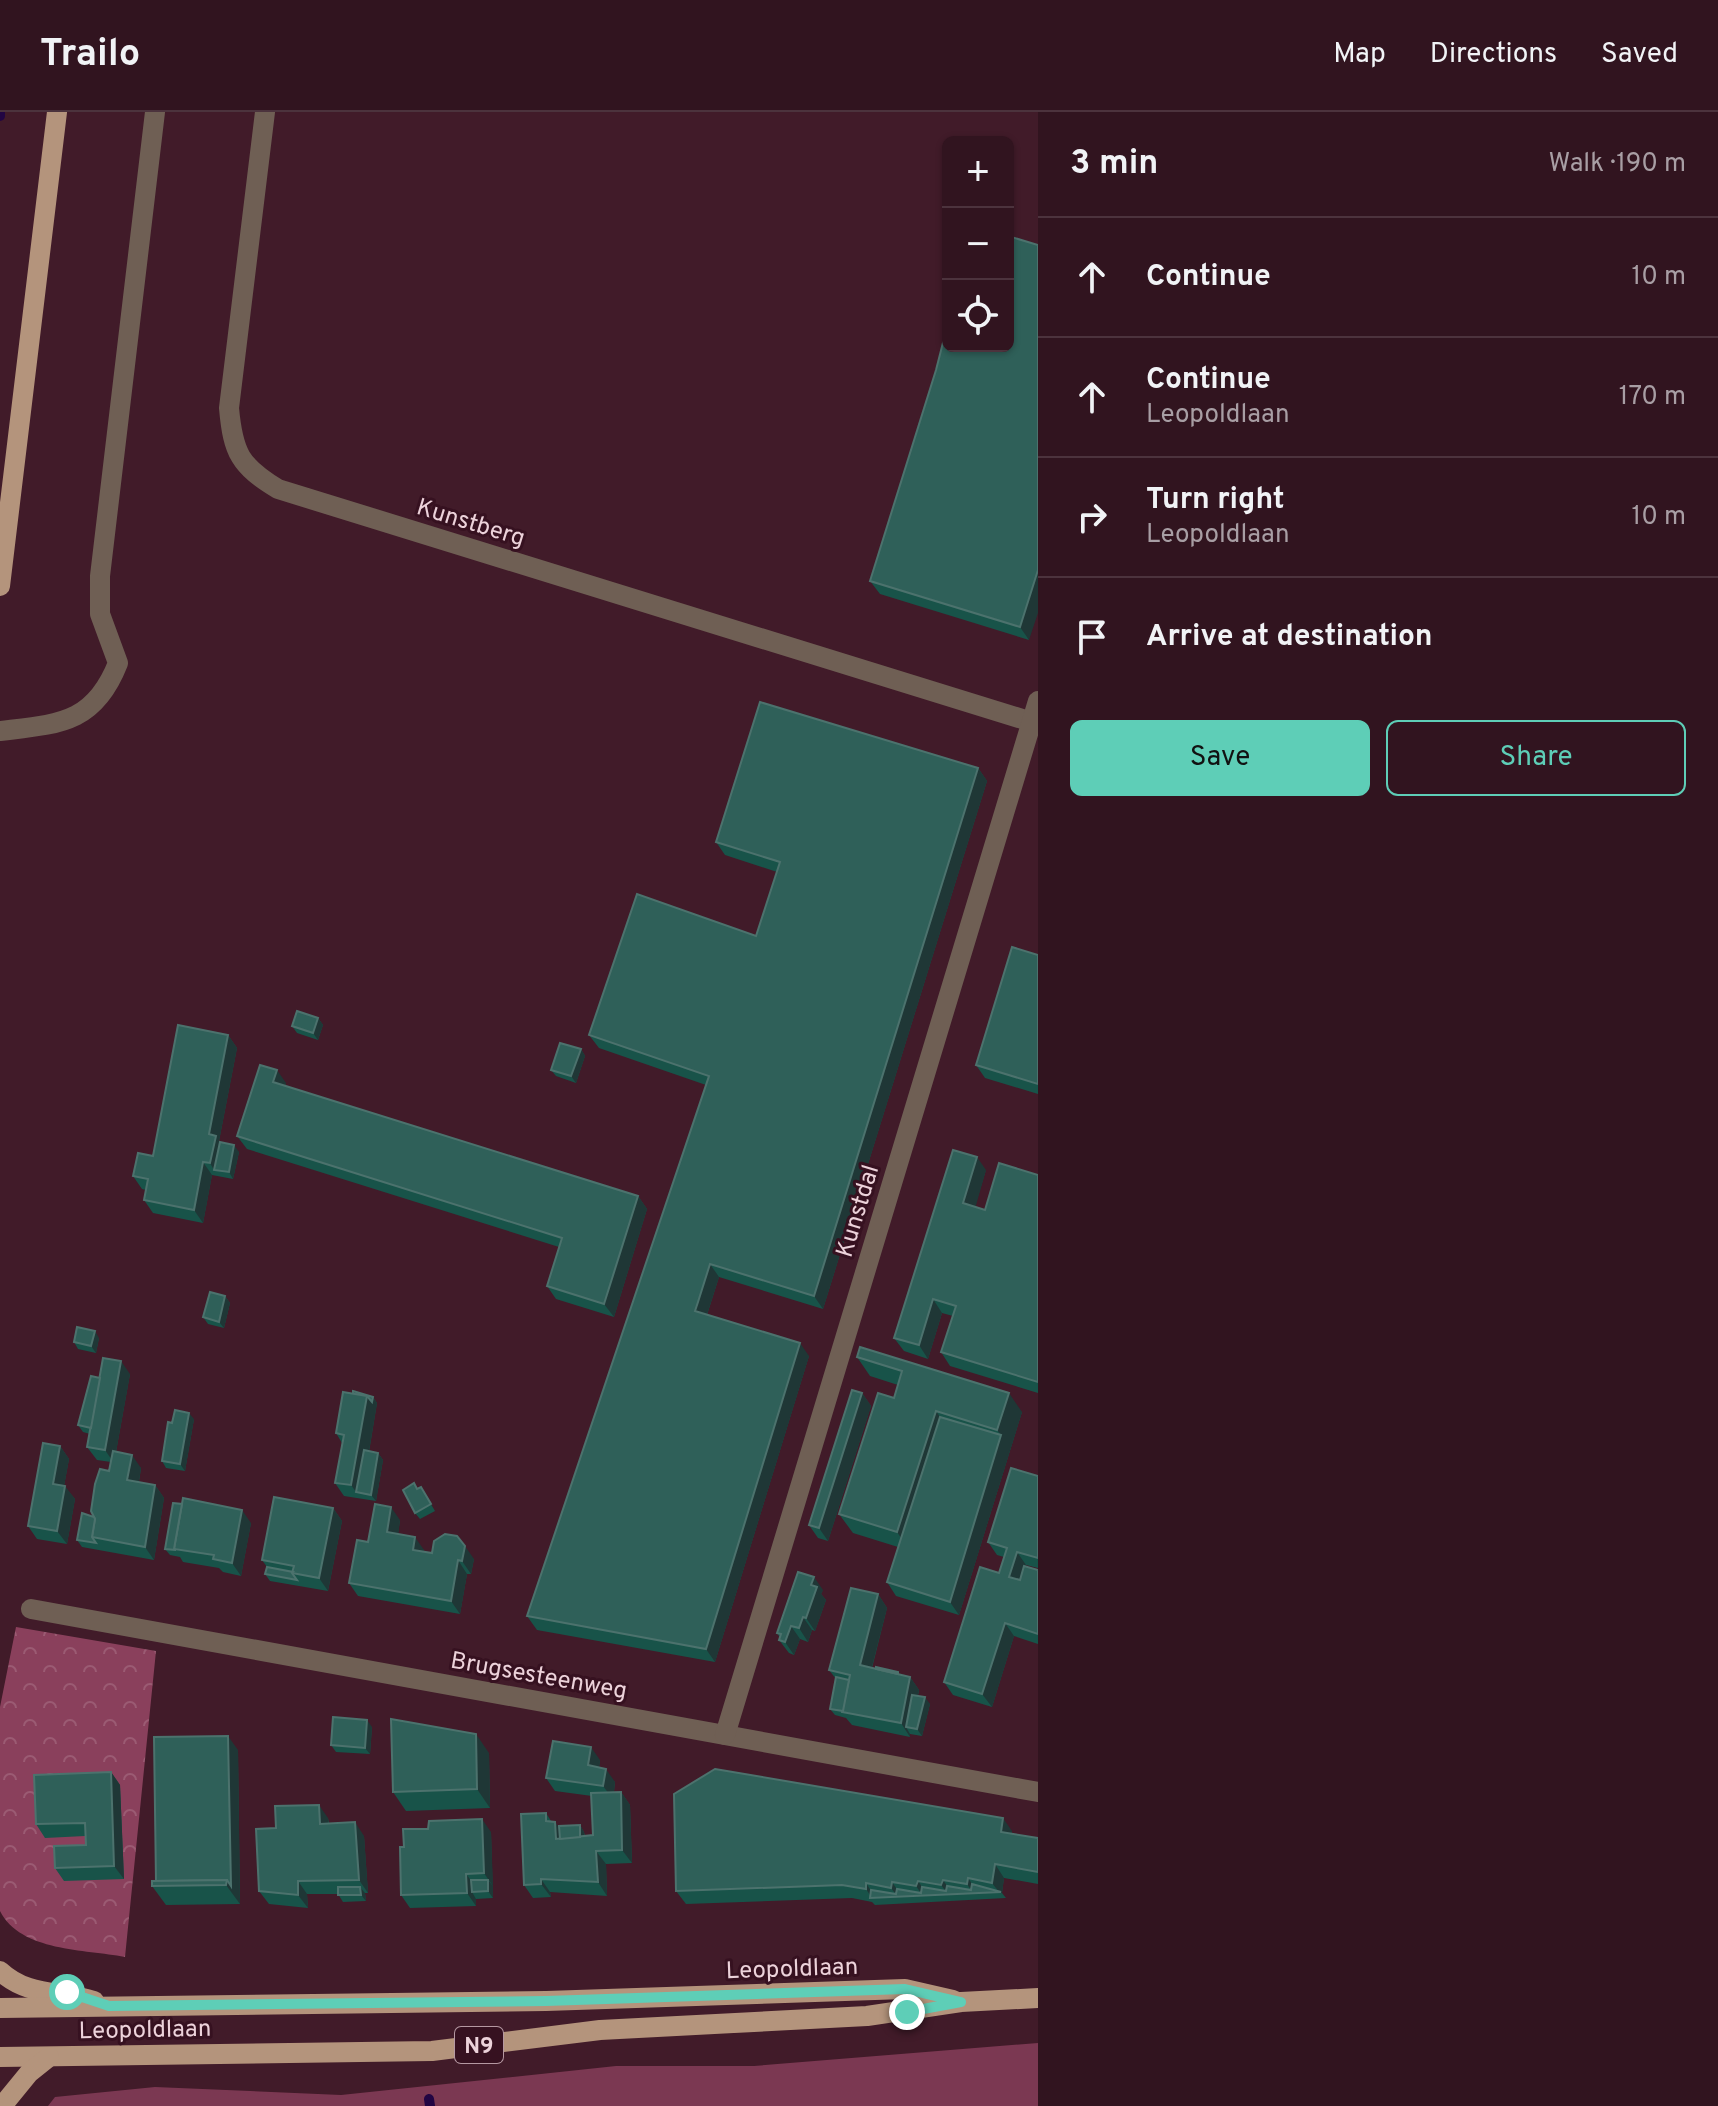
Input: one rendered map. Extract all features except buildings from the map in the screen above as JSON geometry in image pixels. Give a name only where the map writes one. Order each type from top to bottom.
[{"type":"main road","points":[[0,586],[57,112]]},
{"type":"main road","points":[[0,1971],[15,1985],[39,1991],[67,1992],[109,2006]]},
{"type":"main road","name":"Leopoldlaan","points":[[0,2008],[546,2001],[905,1989],[961,2002]]},
{"type":"main road","name":"Leopoldlaan","points":[[0,2057],[432,2051],[600,2030],[867,2016],[961,2002],[1038,1998]]},
{"type":"main road","points":[[2,2106],[29,2073],[49,2057]]},
{"type":"street","points":[[0,731],[47,725],[84,714],[107,690],[118,663],[100,614],[100,576],[155,112]]},
{"type":"street","name":"Kunstberg","points":[[265,112],[229,408],[232,442],[249,471],[293,494],[1032,722]]},
{"type":"street","name":"Kunstdal","points":[[725,1735],[1038,701]]},
{"type":"street","name":"Brugsesteenweg","points":[[31,1609],[1038,1792]]},
{"type":"shaded area","points":[[1038,2043],[1038,2106],[48,2106],[55,2097],[155,2087],[341,2095],[616,2066],[754,2066]]},
{"type":"green space","points":[[16,1627],[156,1651],[125,1957],[73,1950],[38,1941],[10,1924],[0,1911],[0,1707]]},
{"type":"waterway","points":[[429,2099],[430,2106]]},
{"type":"route","points":[[67,1992],[109,2006],[691,1998],[905,1989],[961,2002],[907,2012]]}]
